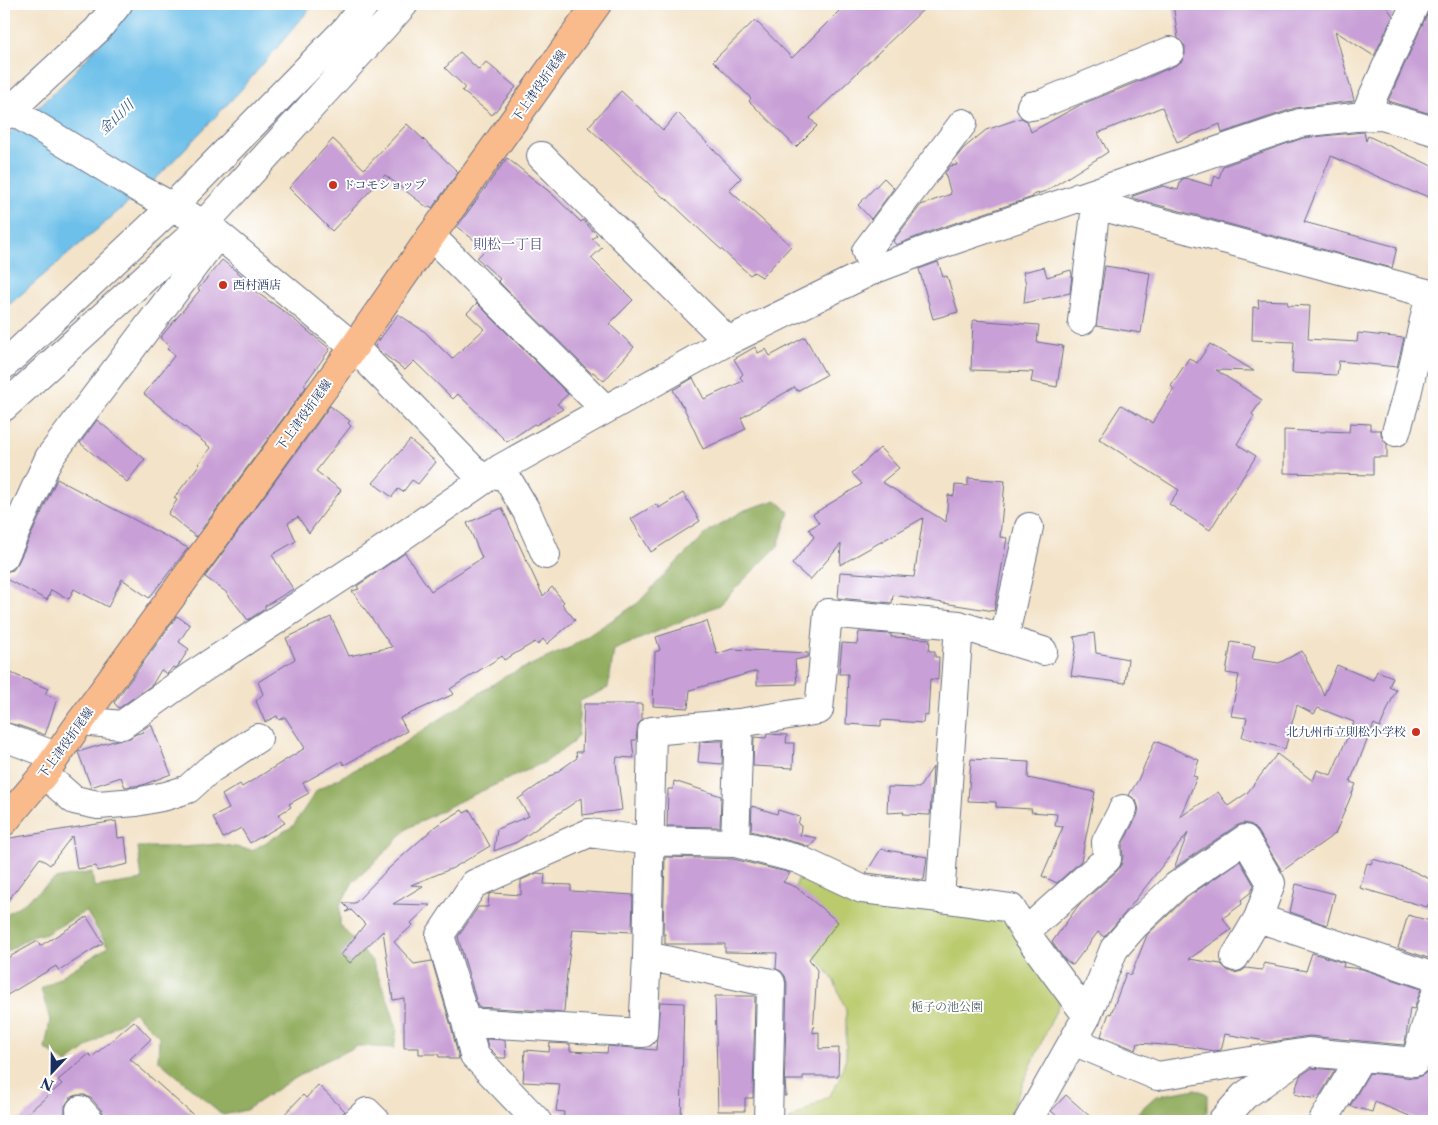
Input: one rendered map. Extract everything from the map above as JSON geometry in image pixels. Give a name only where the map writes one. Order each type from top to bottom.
[{"type":"main road","name":"下上津役折尾線","points":[[4,822],[50,765],[354,346],[430,236],[597,4]]},
{"type":"street","points":[[118,4],[97,30],[6,111],[211,229],[354,346],[492,474],[527,512],[546,555]]},
{"type":"street","points":[[4,365],[172,207],[346,28],[365,4]]},
{"type":"street","points":[[4,557],[49,458],[211,229],[336,80],[404,4]]},
{"type":"street","points":[[1364,116],[1415,4]]},
{"type":"street","points":[[1031,106],[1041,104],[1170,51]]},
{"type":"street","points":[[81,721],[122,725],[191,676],[371,558],[492,474],[605,408],[728,341],[873,270],[939,245],[1087,201],[1300,123],[1364,116],[1382,116],[1434,131]]},
{"type":"street","points":[[873,270],[866,251],[964,123]]},
{"type":"street","points":[[541,156],[728,341]]},
{"type":"street","points":[[1087,201],[1300,260],[1432,294],[1396,432]]},
{"type":"street","points":[[1082,321],[1087,201]]},
{"type":"street","points":[[4,406],[211,229]]},
{"type":"street","points":[[430,236],[605,408]]},
{"type":"street","points":[[1004,639],[1029,527]]},
{"type":"street","points":[[466,1022],[643,1033],[647,956],[652,731],[739,723],[819,710],[828,613],[959,625],[1042,652]]},
{"type":"street","points":[[940,898],[959,625]]},
{"type":"street","points":[[735,842],[739,723]]},
{"type":"street","points":[[4,736],[50,765],[74,800],[98,805],[136,802],[188,789],[209,770],[258,738]]},
{"type":"street","points":[[1025,932],[1107,859],[1106,842],[1123,809]]},
{"type":"street","points":[[537,1121],[474,1055],[440,935],[474,884],[588,833],[650,841],[735,842],[798,859],[862,889],[1011,908],[1025,932],[1087,1016]]},
{"type":"street","points":[[1028,1121],[1087,1016],[1114,949],[1135,925],[1176,886],[1245,839],[1272,882],[1258,918],[1235,957]]},
{"type":"street","points":[[1258,918],[1434,977]]},
{"type":"street","points":[[647,956],[771,983],[768,1121]]},
{"type":"street","points":[[1073,1040],[1156,1076],[1308,1052],[1415,1062],[1434,998]]},
{"type":"street","points":[[1222,1121],[1244,1096],[1308,1052]]},
{"type":"street","points":[[1323,1121],[1361,1057]]},
{"type":"street","points":[[357,1121],[367,1112],[376,1121]]},
{"type":"green space","points":[[776,500],[789,512],[778,546],[719,605],[614,650],[608,688],[580,701],[578,735],[572,743],[547,761],[460,801],[408,828],[353,882],[340,905],[340,925],[372,961],[388,1000],[397,1029],[394,1048],[358,1046],[323,1062],[246,1110],[223,1115],[158,1060],[159,1036],[134,1012],[67,1063],[45,1049],[50,1020],[41,989],[108,947],[86,911],[44,935],[36,934],[4,953],[4,916],[55,879],[92,872],[94,887],[142,880],[138,847],[184,847],[218,844],[253,850],[293,826],[317,790],[399,746],[504,677],[571,647],[638,603],[710,530],[745,510]]},
{"type":"green space","name":"梔子の池公園","points":[[802,868],[1006,918],[1062,997],[1006,1121],[788,1121],[830,1095],[839,1080],[846,1057],[846,1010],[833,979],[817,958],[782,923]]},
{"type":"green space","points":[[1196,1089],[1207,1094],[1207,1113],[1202,1121],[1128,1121],[1156,1096]]},
{"type":"water","name":"金山川","points":[[133,4],[314,4],[239,92],[156,179],[4,309],[4,139],[66,81],[125,16]]},
{"type":"building","points":[[846,4],[929,4],[810,118],[817,126],[796,147],[749,101],[751,98],[713,61],[755,20],[792,58]]},
{"type":"building","points":[[1173,4],[1385,4],[1393,16],[1374,56],[1335,31],[1353,101],[1295,108],[1222,133],[1220,124],[1177,142],[1162,107],[1098,133],[1108,152],[1046,191],[896,245],[893,241],[921,205],[951,194],[945,173],[950,166],[957,165],[955,159],[964,148],[986,130],[1021,118],[1027,121],[1031,132],[1080,105],[1149,77],[1182,61],[1185,54],[1185,46],[1178,38]]},
{"type":"building","points":[[1430,4],[1434,4],[1434,115],[1388,101]]},
{"type":"building","points":[[460,52],[479,70],[486,62],[516,87],[492,115],[462,91],[465,87],[445,68]]},
{"type":"building","points":[[621,91],[663,130],[678,113],[741,178],[729,190],[791,246],[762,277],[754,272],[750,275],[588,127]]},
{"type":"building","points":[[407,124],[458,172],[432,208],[430,206],[428,208],[385,175],[332,231],[289,188],[333,139],[364,169]]},
{"type":"building","points":[[1364,132],[1366,141],[1368,136],[1434,167],[1434,199],[1415,193],[1331,156],[1304,222],[1397,247],[1392,268],[1132,198],[1133,196],[1163,186],[1178,190],[1181,180],[1185,178],[1212,186],[1215,176],[1219,178],[1223,166],[1303,138]]},
{"type":"building","points":[[507,158],[551,193],[581,222],[583,220],[597,235],[592,239],[602,248],[591,258],[633,300],[609,324],[634,347],[604,381],[593,372],[591,373],[498,281],[500,279],[477,258],[486,249],[457,227]]},
{"type":"building","points":[[884,178],[894,188],[871,219],[858,205]]},
{"type":"building","points":[[222,260],[249,281],[246,285],[286,313],[330,349],[304,385],[306,387],[196,537],[168,514],[177,500],[174,498],[211,448],[144,394],[175,355],[167,349],[170,346],[160,338]]},
{"type":"building","points":[[938,262],[943,277],[947,276],[958,312],[933,319],[919,269]]},
{"type":"building","points":[[1105,266],[1150,273],[1141,333],[1096,326]]},
{"type":"building","points":[[1044,267],[1047,277],[1071,270],[1070,293],[1024,303],[1026,284],[1023,272]]},
{"type":"building","points":[[1258,300],[1287,301],[1288,305],[1310,306],[1308,339],[1357,342],[1358,333],[1404,338],[1397,367],[1339,361],[1337,375],[1292,373],[1294,342],[1252,340],[1253,307],[1259,308]]},
{"type":"building","points":[[477,303],[568,394],[557,404],[563,409],[536,425],[534,424],[507,442],[458,394],[453,399],[414,361],[405,370],[375,346],[398,314],[425,332],[452,359],[484,329],[467,313]]},
{"type":"building","points":[[973,320],[1039,325],[1037,342],[1063,346],[1057,387],[1031,382],[1033,372],[971,370]]},
{"type":"building","points":[[805,337],[826,375],[797,391],[795,387],[741,418],[746,429],[703,449],[683,406],[673,390],[693,378],[704,399],[743,381],[740,377],[743,374],[734,359],[755,347],[758,353],[766,349],[770,356]]},
{"type":"building","points":[[1210,344],[1254,371],[1216,370],[1262,400],[1252,414],[1254,416],[1237,444],[1256,456],[1210,530],[1169,504],[1179,490],[1099,439],[1121,405],[1152,423],[1174,389],[1171,386],[1189,358],[1197,363]]},
{"type":"building","points":[[330,406],[350,421],[348,423],[351,426],[316,471],[341,490],[309,533],[298,517],[288,523],[296,541],[272,555],[293,589],[265,606],[265,609],[248,620],[226,592],[205,577]]},
{"type":"building","points":[[97,420],[145,459],[127,482],[80,443]]},
{"type":"building","points":[[1350,423],[1370,424],[1370,430],[1381,430],[1381,436],[1387,444],[1387,457],[1373,457],[1373,475],[1284,473],[1284,430],[1349,432]]},
{"type":"building","points":[[410,440],[436,462],[418,484],[412,480],[403,492],[398,489],[392,497],[373,483]]},
{"type":"building","points":[[880,448],[899,468],[882,482],[946,522],[948,495],[954,496],[955,485],[968,486],[968,478],[1005,481],[1000,537],[1007,538],[994,611],[893,595],[892,603],[838,598],[840,572],[914,577],[923,518],[840,565],[841,544],[810,580],[792,564],[814,537],[809,529],[819,523],[813,514],[862,484],[852,473]]},
{"type":"building","points":[[57,479],[188,548],[149,598],[122,579],[108,607],[74,589],[69,599],[51,590],[47,600],[4,578],[4,572],[13,570],[18,563]]},
{"type":"building","points":[[683,493],[700,521],[651,552],[631,519],[656,504],[659,508]]},
{"type":"building","points":[[502,508],[543,596],[552,587],[564,602],[562,604],[575,620],[547,644],[543,639],[538,645],[535,642],[504,660],[502,656],[450,689],[454,694],[400,718],[407,731],[344,765],[342,761],[303,783],[309,793],[289,804],[291,807],[278,815],[285,823],[250,843],[241,828],[223,838],[213,817],[229,809],[222,795],[240,784],[242,787],[305,748],[285,717],[279,720],[277,716],[265,722],[256,701],[263,694],[258,682],[295,659],[286,638],[331,617],[349,656],[392,647],[352,591],[359,589],[357,586],[405,553],[431,591],[482,558],[467,523]]},
{"type":"building","points":[[177,616],[190,625],[179,642],[189,649],[178,666],[173,667],[167,674],[161,670],[152,685],[119,708],[114,703]]},
{"type":"building","points":[[707,621],[717,654],[732,649],[808,653],[808,657],[795,660],[797,684],[757,685],[757,671],[690,690],[688,708],[653,706],[655,652],[660,650],[656,637]]},
{"type":"building","points":[[859,632],[891,634],[891,637],[930,639],[929,651],[935,651],[935,657],[939,657],[938,680],[930,679],[928,716],[924,715],[923,723],[881,720],[881,726],[846,724],[848,674],[839,674],[842,643],[857,644]]},
{"type":"building","points":[[1094,633],[1096,653],[1128,659],[1125,683],[1071,676],[1076,646],[1074,637]]},
{"type":"building","points":[[1231,642],[1255,646],[1252,659],[1279,663],[1302,651],[1324,695],[1337,665],[1373,680],[1377,671],[1393,677],[1389,687],[1396,690],[1380,727],[1374,724],[1350,782],[1356,784],[1335,834],[1282,871],[1258,831],[1252,825],[1244,823],[1236,826],[1174,868],[1188,833],[1125,913],[1104,937],[1098,932],[1073,965],[1065,960],[1052,942],[1078,906],[1117,871],[1121,865],[1123,858],[1122,845],[1139,809],[1136,800],[1129,795],[1138,780],[1155,741],[1199,760],[1193,776],[1197,777],[1180,817],[1218,792],[1228,806],[1247,793],[1277,754],[1313,781],[1317,770],[1331,775],[1354,722],[1318,708],[1314,714],[1297,705],[1285,749],[1242,737],[1247,718],[1231,716],[1239,675],[1226,673]]},
{"type":"building","points":[[4,670],[48,689],[45,694],[57,699],[45,735],[4,722]]},
{"type":"building","points":[[584,704],[642,704],[642,720],[638,724],[636,740],[632,740],[634,758],[617,757],[616,763],[622,810],[582,815],[581,798],[517,842],[494,851],[497,829],[529,816],[518,799],[577,758],[576,752],[582,752]]},
{"type":"building","points":[[151,724],[171,774],[143,785],[125,787],[121,777],[91,787],[78,752],[130,738],[144,732],[142,730]]},
{"type":"building","points":[[767,734],[787,735],[786,743],[794,743],[793,768],[753,766],[754,737],[766,738]]},
{"type":"building","points":[[723,741],[722,764],[698,762],[700,742]]},
{"type":"building","points":[[971,759],[1029,762],[1028,778],[1095,792],[1081,861],[1057,883],[1042,876],[1063,827],[1055,826],[1057,814],[1031,812],[1032,809],[996,807],[996,802],[968,801]]},
{"type":"building","points":[[933,767],[930,815],[903,814],[904,812],[887,813],[888,787],[919,788]]},
{"type":"building","points":[[674,781],[721,796],[720,827],[667,826],[668,789],[673,789]]},
{"type":"building","points":[[752,806],[777,814],[778,810],[800,817],[798,824],[801,826],[800,835],[817,838],[810,847],[751,831]]},
{"type":"building","points":[[462,810],[464,813],[470,810],[490,846],[453,868],[411,885],[423,886],[393,904],[430,905],[411,923],[413,925],[394,942],[414,964],[432,961],[459,1059],[448,1059],[448,1057],[439,1057],[438,1054],[419,1054],[419,1048],[404,1048],[404,998],[393,1000],[383,931],[350,963],[341,955],[365,924],[351,910],[346,912],[349,909],[343,903],[355,903],[387,870],[437,825]]},
{"type":"building","points":[[116,821],[118,838],[125,837],[128,864],[97,871],[96,866],[77,869],[72,836],[50,865],[40,858],[4,906],[4,839]]},
{"type":"building","points":[[881,849],[927,857],[924,880],[866,873]]},
{"type":"building","points":[[665,857],[733,859],[790,873],[783,882],[796,887],[838,922],[809,959],[817,970],[813,1033],[819,1032],[819,1049],[839,1048],[838,1076],[803,1076],[803,1080],[785,1080],[786,1096],[784,1096],[787,983],[785,976],[776,969],[777,953],[725,952],[725,944],[665,944],[665,934],[663,934]]},
{"type":"building","points":[[1373,859],[1413,871],[1434,881],[1434,892],[1427,907],[1360,888],[1367,863],[1371,864]]},
{"type":"building","points":[[1240,861],[1254,885],[1250,893],[1241,900],[1242,904],[1223,918],[1231,930],[1189,959],[1221,964],[1227,970],[1234,973],[1246,968],[1262,970],[1264,963],[1306,971],[1312,953],[1344,963],[1343,967],[1362,969],[1421,989],[1414,1009],[1410,1008],[1404,1045],[1309,1036],[1271,1042],[1225,1034],[1221,1050],[1214,1051],[1192,1047],[1138,1043],[1136,1050],[1101,1036],[1126,973],[1131,975],[1147,935],[1186,898]]},
{"type":"building","points":[[537,873],[545,874],[544,884],[571,885],[571,891],[633,895],[632,932],[573,929],[564,1012],[478,1007],[458,937],[478,907],[488,907],[489,894],[521,895],[521,880]]},
{"type":"building","points":[[1296,884],[1335,894],[1327,925],[1290,912]]},
{"type":"building","points":[[1408,915],[1434,922],[1434,935],[1428,958],[1398,948]]},
{"type":"building","points":[[87,917],[103,943],[59,971],[56,966],[4,997],[4,960],[38,941],[40,946]]},
{"type":"building","points":[[715,996],[755,996],[753,1098],[745,1098],[745,1111],[718,1111]]},
{"type":"building","points":[[660,1002],[684,1003],[681,1121],[563,1121],[564,1112],[556,1111],[560,1084],[523,1082],[525,1050],[549,1052],[550,1043],[570,1044],[570,1051],[607,1053],[608,1046],[656,1050]]},
{"type":"building","points":[[134,1021],[151,1039],[130,1059],[200,1121],[105,1121],[102,1111],[92,1099],[85,1095],[77,1095],[70,1098],[65,1106],[65,1114],[69,1121],[18,1121],[62,1084],[58,1080],[89,1054],[92,1057]]},
{"type":"building","points":[[486,1039],[505,1040],[506,1058],[499,1058],[488,1047]]},
{"type":"building","points":[[1312,1068],[1335,1070],[1319,1097],[1316,1096],[1315,1099],[1294,1094],[1300,1076]]},
{"type":"building","points":[[1427,1072],[1434,1074],[1434,1121],[1422,1121],[1375,1102],[1372,1112],[1350,1106],[1369,1073],[1414,1078]]},
{"type":"building","points":[[318,1085],[345,1111],[335,1121],[278,1121],[303,1095],[306,1098]]},
{"type":"building","points":[[1066,1095],[1095,1121],[1063,1121],[1051,1111]]},
{"type":"place","name":"ドコモショップ","points":[[333,185]]},
{"type":"place","name":"西村酒店","points":[[223,285]]},
{"type":"place","name":"北九州市立則松小学校","points":[[1416,732]]},
{"type":"district","name":"則松一丁目","points":[[508,244]]}]
